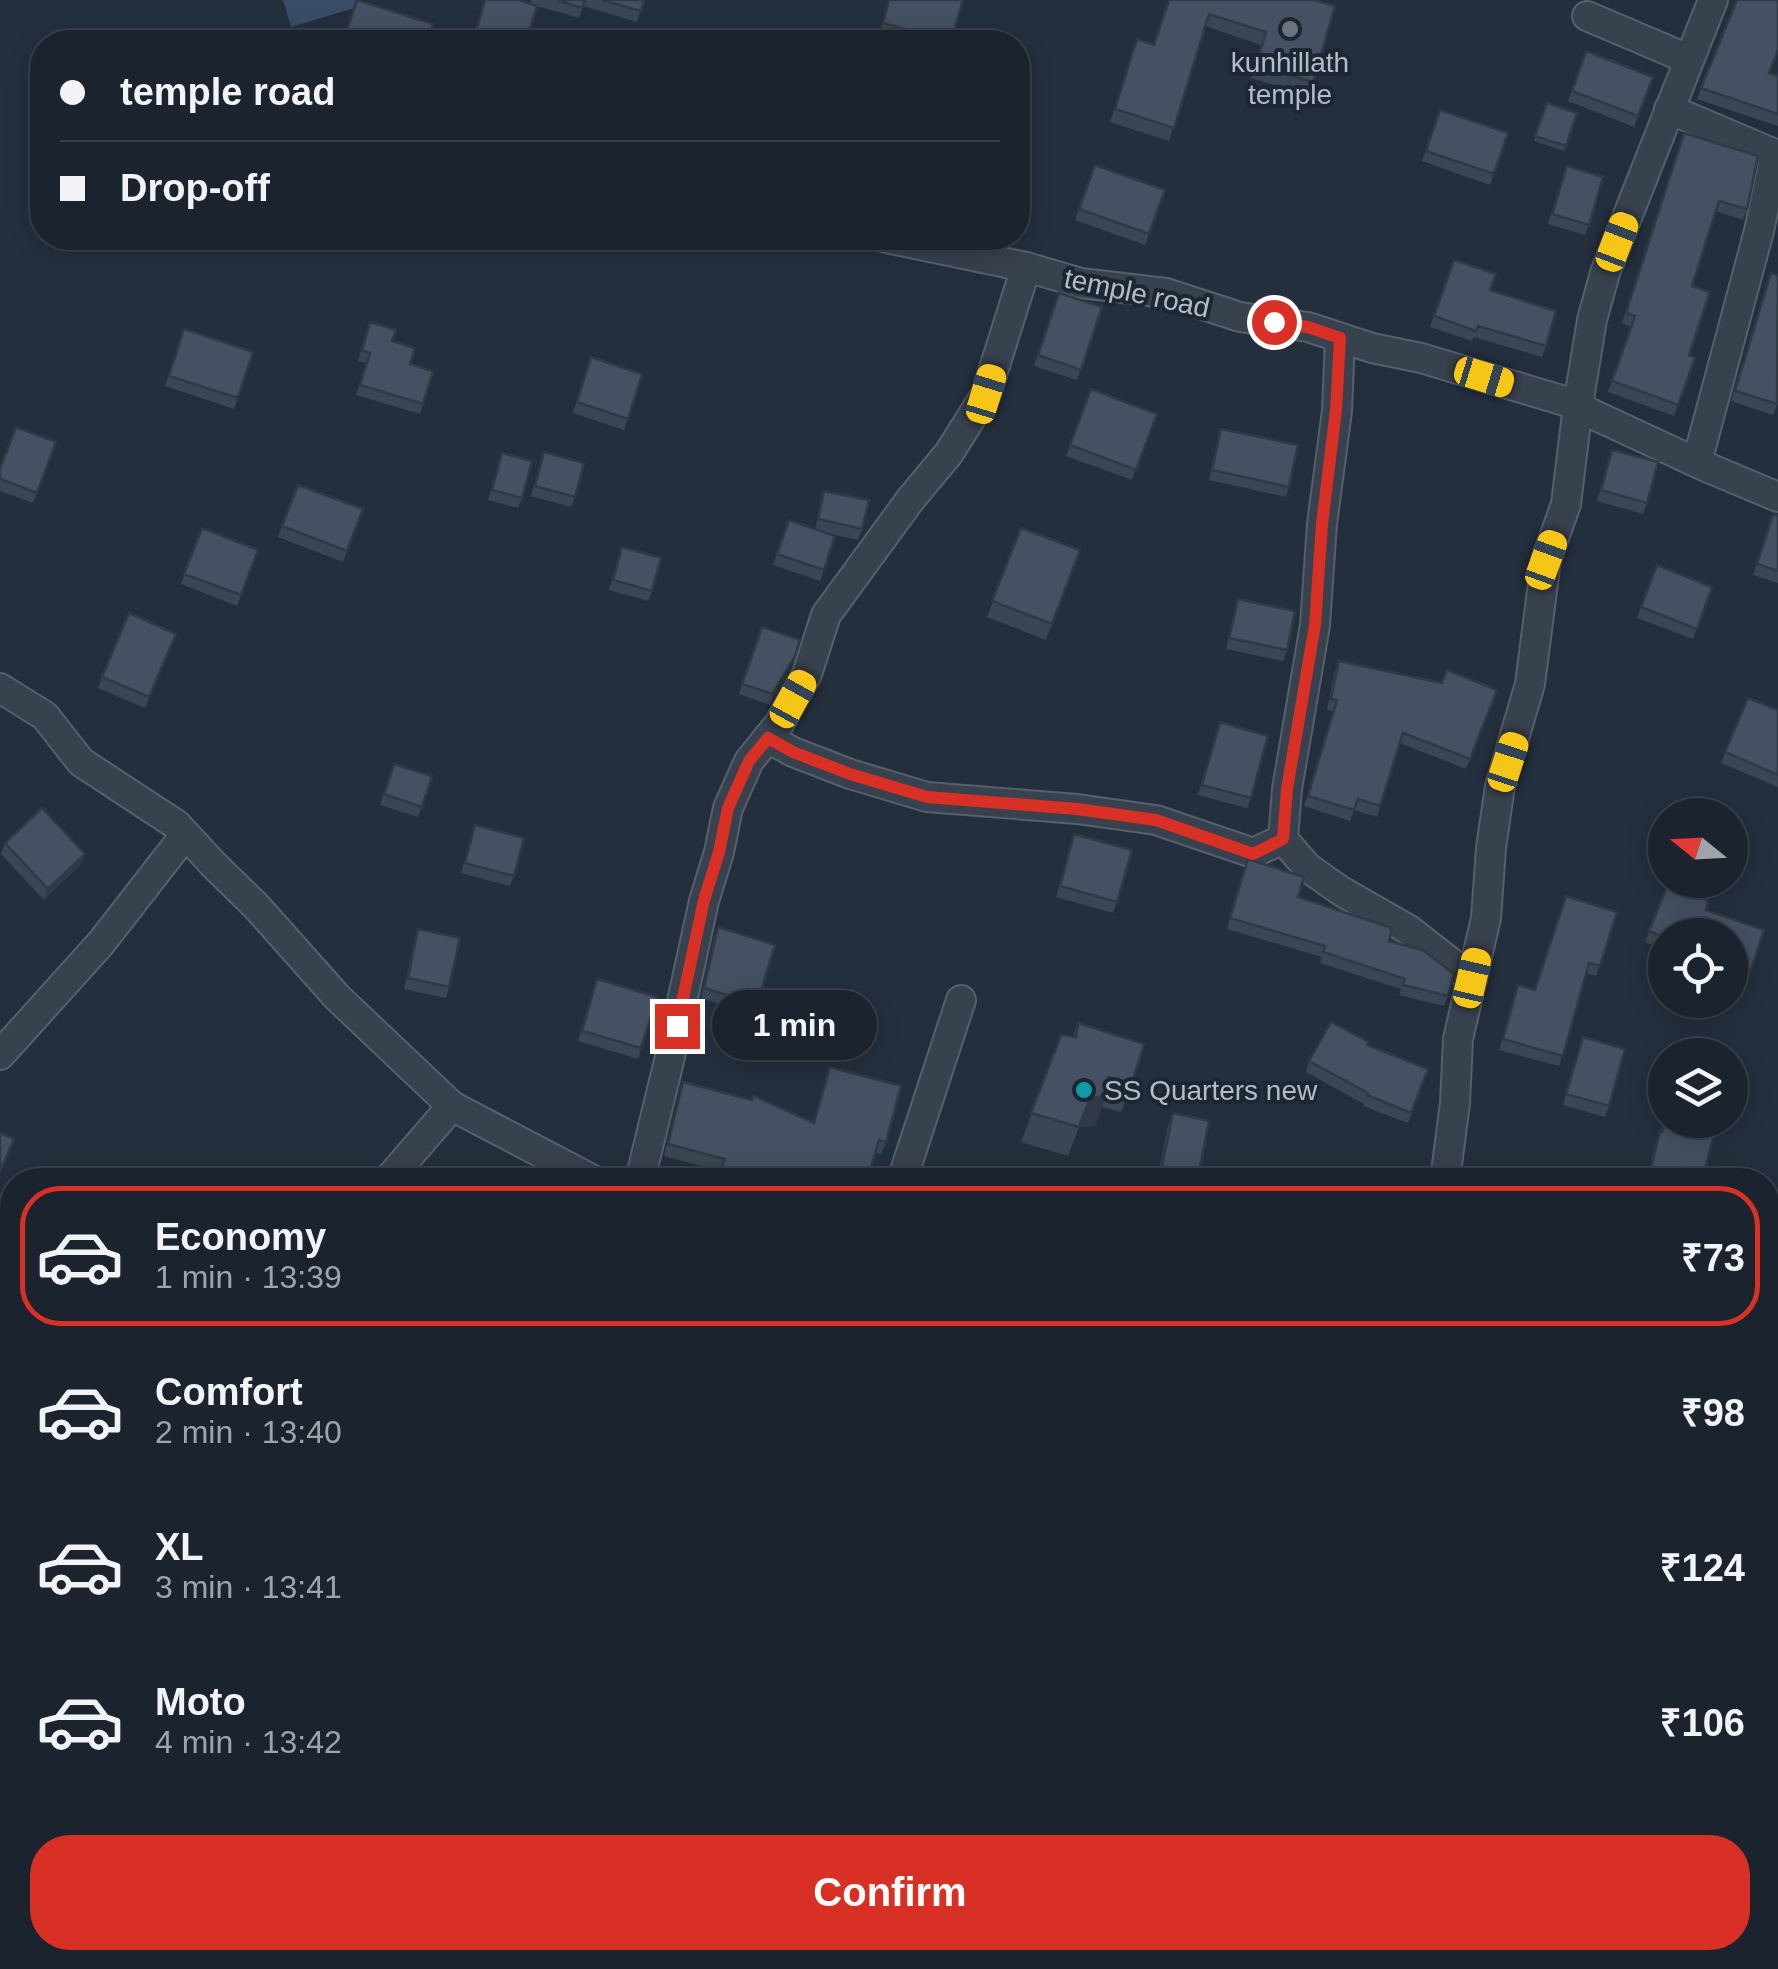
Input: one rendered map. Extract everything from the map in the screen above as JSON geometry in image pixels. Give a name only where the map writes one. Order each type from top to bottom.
[{"type":"street","points":[[1447,1168],[1458,1039],[1486,918],[1500,786],[1530,684],[1546,560],[1566,504],[1592,320],[1605,273],[1713,0]]},
{"type":"street","points":[[1587,16],[1688,59]]},
{"type":"street","points":[[1669,109],[1774,154],[1759,230],[1697,462]]},
{"type":"street","name":"temple road","points":[[944,250],[1080,283],[1166,293],[1240,317],[1308,327],[1372,348],[1421,358],[1578,405],[1778,496]]},
{"type":"street","points":[[643,1168],[728,808],[749,761],[779,724],[807,674],[826,615],[910,500],[949,454],[986,394],[1026,267]]},
{"type":"street","points":[[1340,338],[1315,625],[1287,789],[1283,839],[1307,867],[1341,892],[1409,930],[1472,978]]},
{"type":"street","points":[[0,688],[45,716],[82,762],[177,825],[337,997],[452,1106],[571,1168]]},
{"type":"street","points":[[768,738],[850,774],[927,797],[1077,809],[1156,820],[1253,854],[1283,839]]},
{"type":"street","points":[[0,1055],[101,943],[186,835]]},
{"type":"street","points":[[906,1168],[961,1000]]},
{"type":"street","points":[[398,1168],[452,1106]]},
{"type":"water","points":[[283,0],[359,0],[361,6],[291,27]]},
{"type":"building","points":[[357,0],[433,24],[431,30],[347,30]]},
{"type":"building","points":[[485,0],[519,0],[537,6],[530,30],[476,30]]},
{"type":"building","points":[[557,0],[585,0],[582,8]]},
{"type":"building","points":[[602,0],[644,0],[641,11]]},
{"type":"building","points":[[889,0],[963,0],[954,30],[909,30],[883,23]]},
{"type":"building","points":[[1169,0],[1314,0],[1335,6],[1313,82],[1256,66],[1266,32],[1209,14],[1174,128],[1115,109],[1137,39],[1154,45]]},
{"type":"building","points":[[1737,0],[1778,0],[1778,50],[1769,73],[1778,76],[1778,114],[1701,88]]},
{"type":"building","points":[[1586,51],[1653,77],[1638,116],[1572,91]]},
{"type":"building","points":[[1547,103],[1577,113],[1566,146],[1535,136]]},
{"type":"building","points":[[1440,110],[1508,133],[1494,174],[1426,151]]},
{"type":"building","points":[[1684,133],[1758,156],[1747,209],[1719,201],[1692,286],[1710,292],[1689,355],[1695,358],[1678,405],[1612,381],[1635,316],[1626,313]]},
{"type":"building","points":[[1095,165],[1165,190],[1149,234],[1079,209]]},
{"type":"building","points":[[1567,166],[1603,177],[1589,225],[1552,214]]},
{"type":"building","points":[[1454,260],[1496,274],[1490,290],[1556,311],[1546,346],[1478,326],[1476,331],[1434,316]]},
{"type":"building","points":[[1771,273],[1778,275],[1777,404],[1735,391]]},
{"type":"building","points":[[1059,293],[1102,307],[1081,370],[1038,355]]},
{"type":"building","points":[[370,322],[396,330],[392,341],[415,348],[410,364],[433,371],[423,404],[360,385],[370,353],[362,350]]},
{"type":"building","points":[[184,329],[253,352],[238,398],[169,376]]},
{"type":"building","points":[[591,357],[642,374],[628,419],[577,402]]},
{"type":"building","points":[[1091,389],[1157,414],[1136,470],[1070,445]]},
{"type":"building","points":[[16,427],[56,442],[37,493],[0,479]]},
{"type":"building","points":[[1221,429],[1298,445],[1289,487],[1212,470]]},
{"type":"building","points":[[1612,450],[1658,462],[1647,503],[1601,490]]},
{"type":"building","points":[[544,452],[584,463],[575,497],[535,486]]},
{"type":"building","points":[[502,453],[532,461],[522,498],[492,490]]},
{"type":"building","points":[[298,485],[363,509],[347,551],[282,526]]},
{"type":"building","points":[[824,491],[869,500],[862,529],[818,519]]},
{"type":"building","points":[[1773,514],[1778,516],[1778,571],[1757,564]]},
{"type":"building","points":[[789,520],[835,536],[824,570],[777,554]]},
{"type":"building","points":[[202,528],[258,550],[241,595],[184,574]]},
{"type":"building","points":[[1021,528],[1080,550],[1052,624],[992,601]]},
{"type":"building","points":[[622,547],[661,558],[652,591],[613,580]]},
{"type":"building","points":[[1657,565],[1712,587],[1697,629],[1641,607]]},
{"type":"building","points":[[1238,599],[1295,611],[1287,650],[1229,638]]},
{"type":"building","points":[[129,613],[176,634],[149,697],[102,677]]},
{"type":"building","points":[[762,627],[800,640],[773,694],[742,684]]},
{"type":"building","points":[[1339,661],[1442,683],[1447,670],[1497,690],[1470,759],[1403,733],[1380,806],[1358,799],[1354,810],[1308,796],[1337,700],[1331,699]]},
{"type":"building","points":[[1748,698],[1778,710],[1778,775],[1725,752]]},
{"type":"building","points":[[1220,722],[1268,736],[1251,798],[1202,785]]},
{"type":"building","points":[[394,764],[432,776],[422,807],[384,794]]},
{"type":"building","points":[[42,808],[85,854],[48,889],[5,843]]},
{"type":"building","points":[[475,825],[524,838],[514,876],[465,863]]},
{"type":"building","points":[[1074,834],[1132,850],[1117,902],[1060,886]]},
{"type":"building","points":[[1248,859],[1304,877],[1298,897],[1392,928],[1389,941],[1423,950],[1454,974],[1448,996],[1403,985],[1405,979],[1323,952],[1325,946],[1230,918]]},
{"type":"building","points":[[1566,896],[1617,912],[1600,966],[1589,963],[1563,1056],[1503,1039],[1518,985],[1535,990]]},
{"type":"building","points":[[1662,898],[1702,898],[1709,901],[1706,910],[1729,918],[1654,918]]},
{"type":"building","points":[[1748,924],[1764,930],[1751,970],[1748,969]]},
{"type":"building","points":[[718,927],[775,945],[757,1004],[704,988]]},
{"type":"building","points":[[418,929],[460,938],[449,987],[408,978]]},
{"type":"building","points":[[597,979],[657,997],[641,1048],[582,1031]]},
{"type":"building","points":[[1331,1022],[1369,1042],[1367,1045],[1428,1069],[1411,1113],[1367,1095],[1309,1061]]},
{"type":"building","points":[[1078,1023],[1144,1044],[1132,1083],[1108,1077],[1106,1096],[1090,1098],[1079,1127],[1031,1113],[1061,1035],[1076,1037]]},
{"type":"building","points":[[1583,1037],[1625,1049],[1609,1106],[1566,1094]]},
{"type":"building","points":[[830,1067],[901,1086],[886,1142],[879,1140],[871,1168],[721,1168],[725,1159],[668,1144],[683,1082],[752,1100],[754,1096],[814,1123]]},
{"type":"building","points":[[1173,1113],[1209,1121],[1200,1168],[1161,1168]]},
{"type":"building","points":[[0,1133],[14,1139],[0,1168]]},
{"type":"building","points":[[1658,1138],[1713,1138],[1705,1168],[1651,1168]]},
{"type":"place","name":"kunhillath temple","points":[[1290,29]]},
{"type":"place","name":"SS Quarters new","points":[[1084,1090]]},
{"type":"route","points":[[677,1026],[728,808],[749,761],[768,738],[850,774],[927,797],[1077,809],[1156,820],[1253,854],[1283,839],[1287,789],[1315,625],[1340,338],[1308,327],[1274,322]]}]
